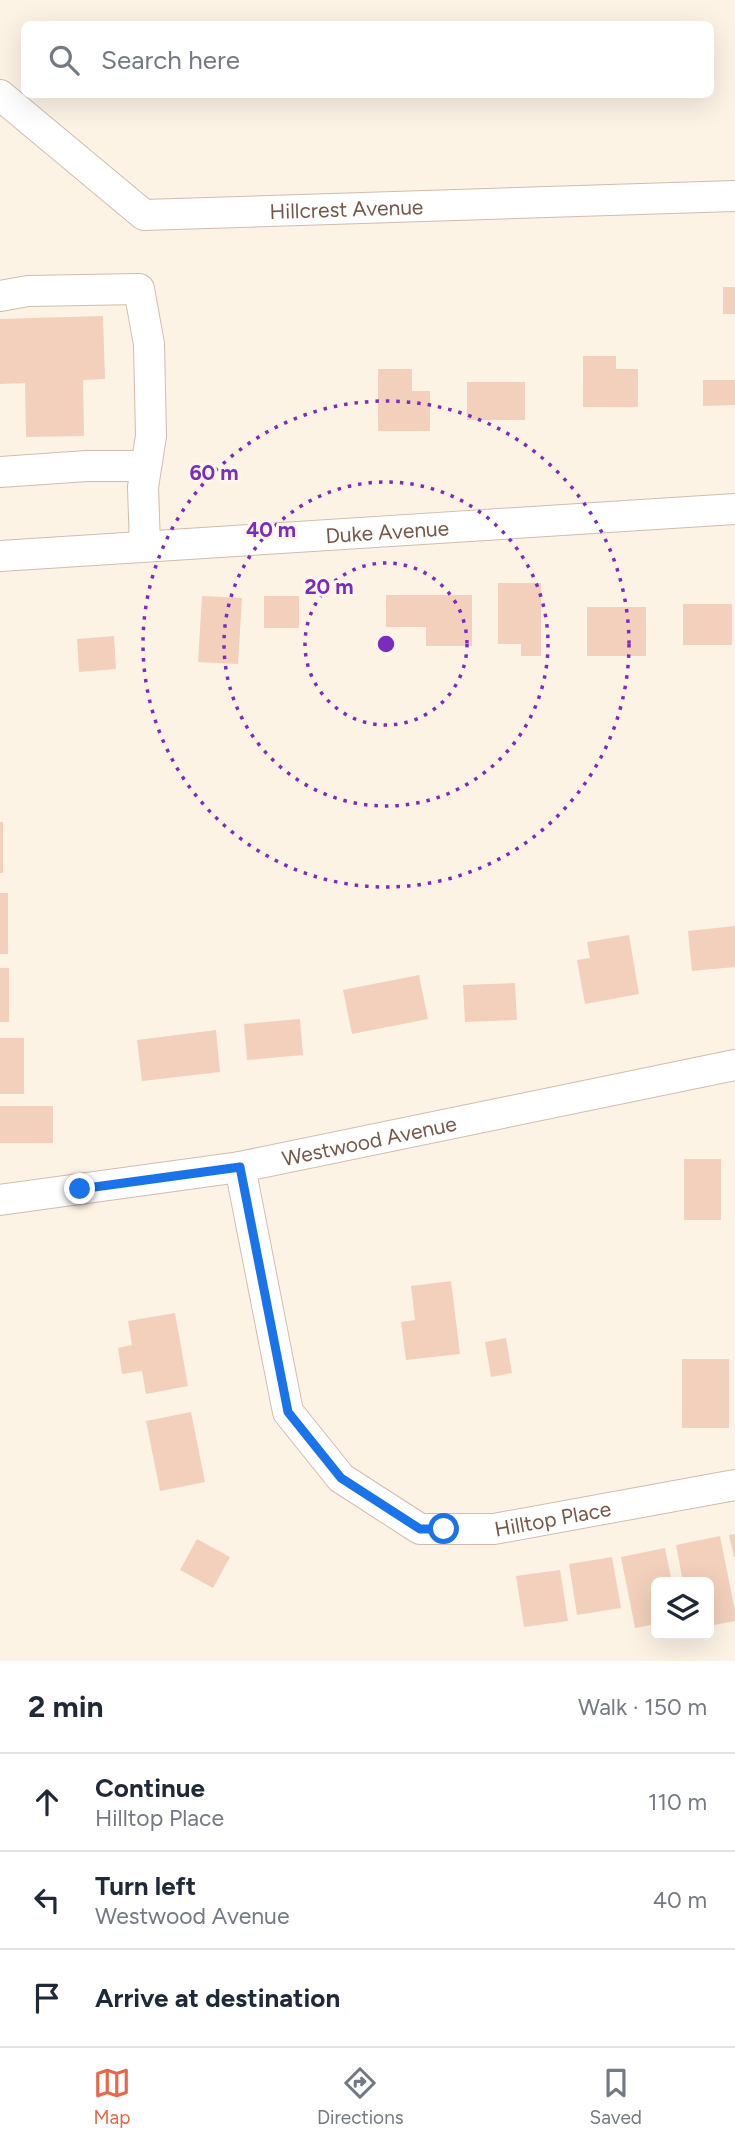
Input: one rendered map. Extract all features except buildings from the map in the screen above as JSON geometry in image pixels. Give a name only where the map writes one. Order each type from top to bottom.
[{"type":"street","name":"Hillcrest Avenue","points":[[0,95],[144,215],[735,197]]},
{"type":"street","points":[[0,296],[27,291],[139,289],[149,344],[150,436],[143,487],[145,546]]},
{"type":"street","points":[[0,472],[87,466],[146,466]]},
{"type":"street","name":"Duke Avenue","points":[[0,556],[735,509]]},
{"type":"street","name":"Westwood Avenue","points":[[0,1200],[240,1167],[735,1065]]},
{"type":"street","name":"Hilltop Place","points":[[240,1167],[288,1412],[341,1478],[409,1522],[420,1529],[494,1529],[735,1485]]},
{"type":"route","points":[[80,1189],[240,1167],[288,1412],[341,1478],[420,1529],[444,1529]]}]
